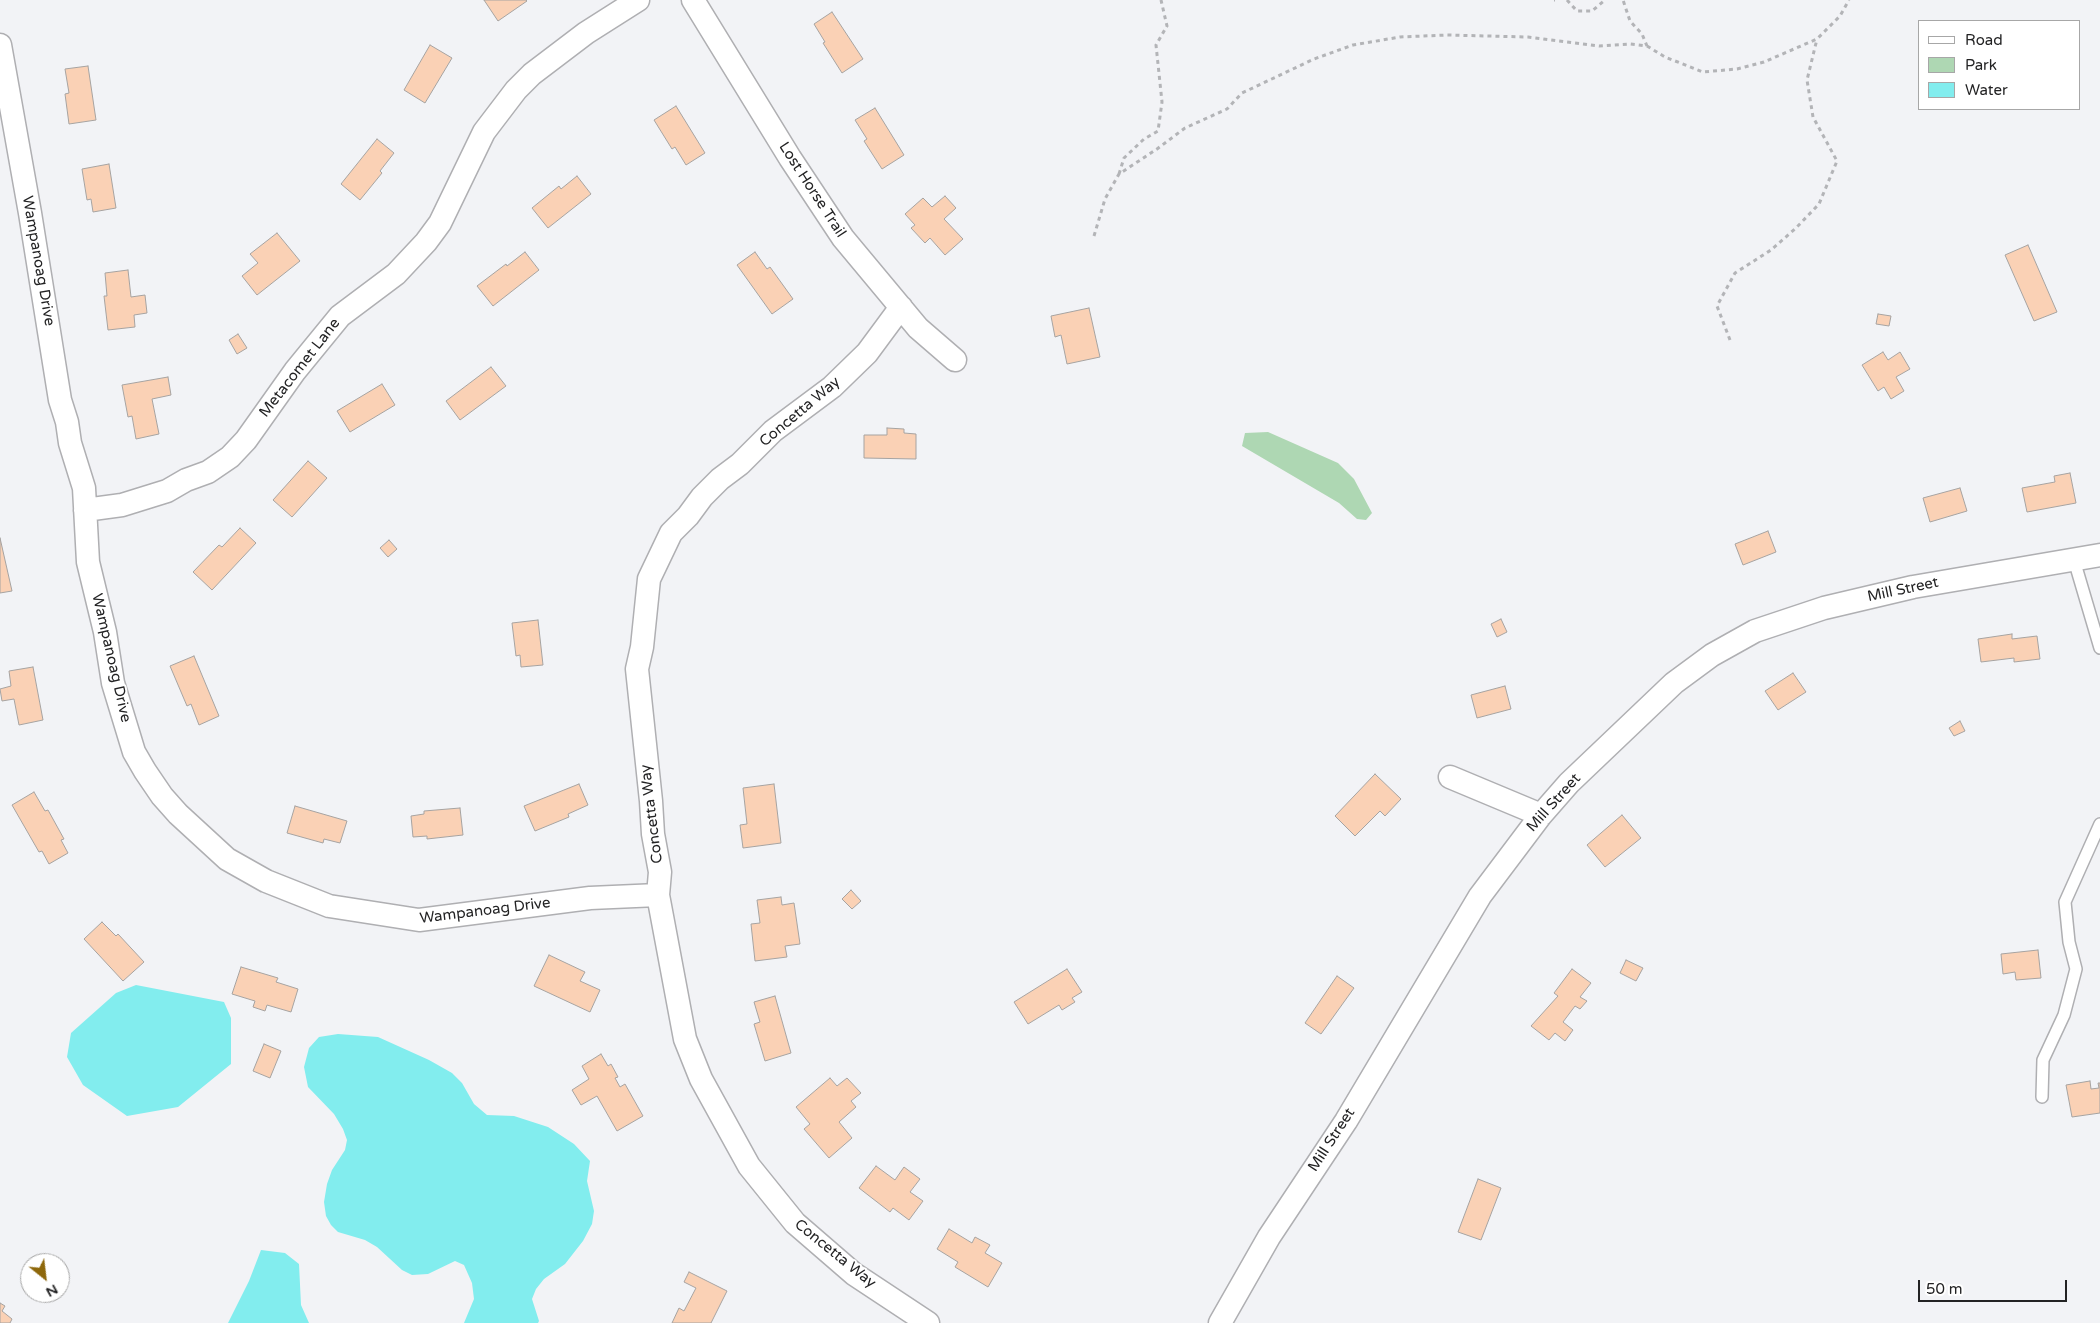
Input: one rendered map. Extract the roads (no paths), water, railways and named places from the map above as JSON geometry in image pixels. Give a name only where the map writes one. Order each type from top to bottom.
[{"type":"street","name":"Metacomet Lane","points":[[85,510],[122,505],[167,491],[186,480],[208,472],[230,457],[246,440],[295,371],[340,316],[396,274],[426,242],[440,223],[484,132],[516,90],[532,74],[586,33],[638,0]]},
{"type":"street","name":"Lost Horse Trail","points":[[693,0],[790,158],[842,238],[918,328],[956,360]]},
{"type":"street","name":"Wampanoag Drive","points":[[0,45],[30,213],[60,400],[70,443],[84,488],[88,562],[114,684],[134,752],[145,771],[178,814],[227,859],[266,881],[328,906],[419,920],[590,898],[658,895]]},
{"type":"street","name":"Concetta Way","points":[[901,308],[867,353],[832,387],[773,431],[740,464],[720,479],[671,533],[649,579],[642,647],[637,669],[653,834],[660,872],[658,895],[685,1039],[701,1079],[749,1166],[795,1223],[854,1274],[928,1323]]},
{"type":"street","name":"Mill Street","points":[[1220,1323],[1269,1237],[1346,1121],[1480,896],[1541,814],[1569,783],[1674,683],[1712,655],[1755,631],[1824,608],[1913,587],[2100,555]]},
{"type":"street","points":[[1450,777],[1541,814]]},
{"type":"lane","points":[[2074,560],[2100,648]]},
{"type":"lane","points":[[2042,1097],[2043,1060],[2064,1015],[2076,969],[2069,942],[2065,902],[2100,824]]},
{"type":"water","points":[[136,985],[224,1002],[231,1018],[231,1064],[178,1107],[127,1116],[83,1085],[67,1057],[71,1033],[116,993]]},
{"type":"water","points":[[338,1034],[378,1037],[429,1060],[452,1073],[462,1083],[474,1104],[487,1115],[514,1116],[548,1127],[574,1144],[590,1161],[587,1181],[594,1211],[592,1224],[583,1241],[565,1264],[544,1279],[536,1289],[532,1299],[538,1323],[464,1323],[474,1299],[472,1283],[464,1265],[455,1261],[428,1274],[412,1275],[402,1270],[377,1247],[365,1240],[338,1232],[331,1225],[326,1216],[324,1202],[327,1184],[332,1170],[345,1150],[347,1140],[334,1114],[308,1087],[304,1067],[309,1048],[319,1037]]},
{"type":"water","points":[[261,1250],[285,1253],[299,1264],[301,1305],[309,1323],[228,1323],[249,1281]]}]
